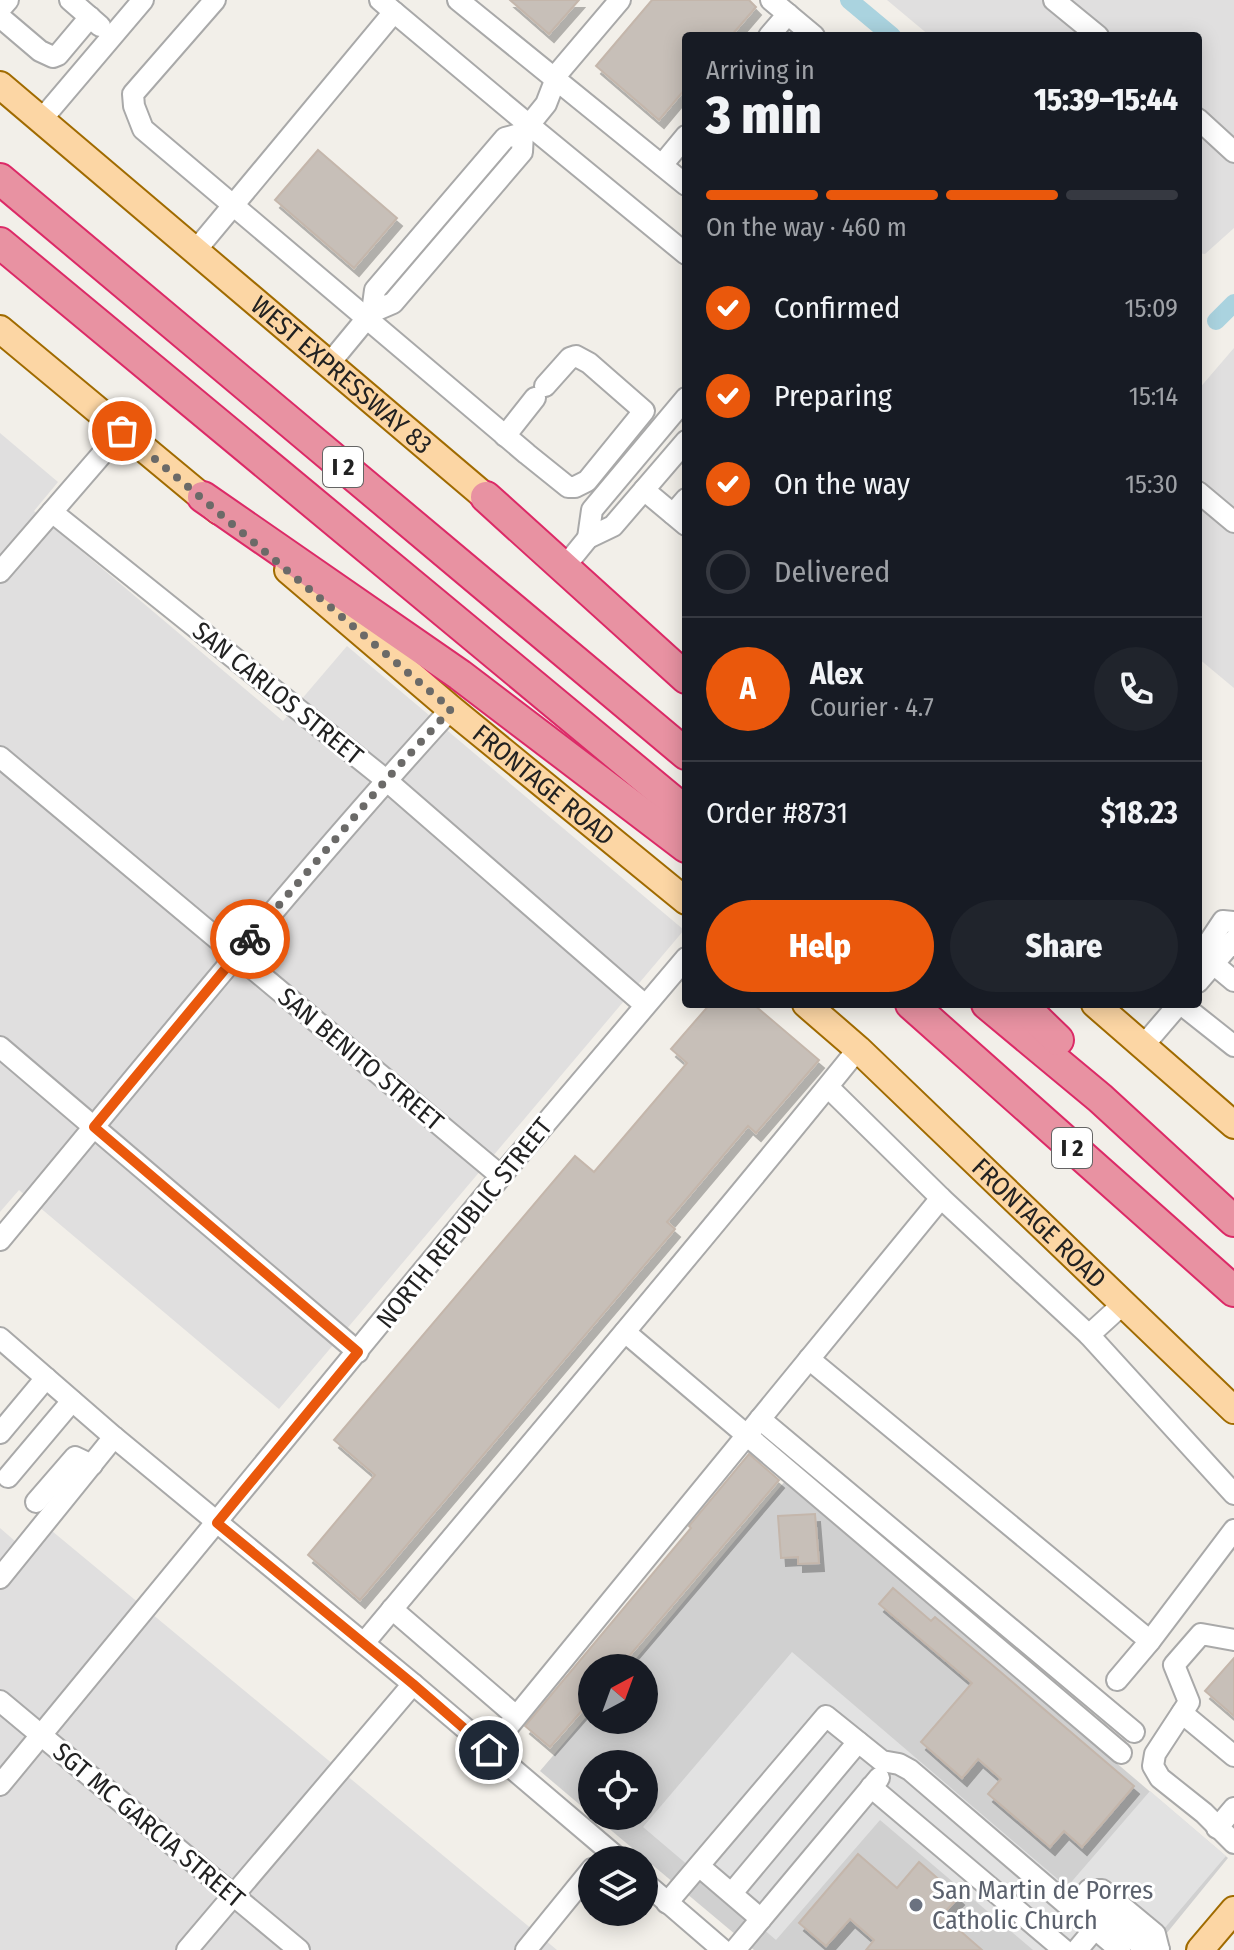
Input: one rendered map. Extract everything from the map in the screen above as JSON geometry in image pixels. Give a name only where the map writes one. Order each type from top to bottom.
[{"type":"highway","name":"I 2","points":[[0,179],[682,751]]},
{"type":"highway","name":"I 2","points":[[0,243],[682,809]]},
{"type":"highway","points":[[203,497],[460,675],[682,844]]},
{"type":"highway","points":[[486,497],[682,674]]},
{"type":"highway","name":"I 2","points":[[916,1008],[1234,1291]]},
{"type":"highway","name":"I 2","points":[[992,1008],[1100,1098],[1234,1221]]},
{"type":"highway","points":[[1025,1008],[1234,1213]]},
{"type":"main road","name":"WEST EXPRESSWAY 83","points":[[0,85],[682,661]]},
{"type":"main road","name":"FRONTAGE ROAD","points":[[0,329],[451,709],[682,898]]},
{"type":"main road","name":"FRONTAGE ROAD","points":[[811,1008],[858,1049],[1234,1410]]},
{"type":"main road","points":[[1100,1008],[1234,1125]]},
{"type":"main road","points":[[1200,1950],[1234,1910]]},
{"type":"street","points":[[0,9],[8,0]]},
{"type":"street","points":[[70,0],[113,36]]},
{"type":"street","points":[[42,119],[143,0]]},
{"type":"street","points":[[215,0],[133,94],[143,129],[370,315],[505,436],[568,487],[587,481],[644,411]]},
{"type":"street","points":[[458,0],[682,182]]},
{"type":"street","points":[[329,364],[370,315],[393,303],[522,152],[526,129],[546,104],[558,73],[620,0]]},
{"type":"street","points":[[771,0],[809,32]]},
{"type":"street","points":[[1054,0],[1093,32]]},
{"type":"street","points":[[196,250],[387,6],[526,129],[682,251]]},
{"type":"street","points":[[772,32],[788,14]]},
{"type":"street","points":[[0,17],[40,51],[53,57],[90,17]]},
{"type":"street","points":[[1202,123],[1234,152]]},
{"type":"street","points":[[662,165],[682,141]]},
{"type":"street","points":[[505,436],[570,358],[576,356],[589,363],[682,440]]},
{"type":"street","points":[[588,538],[592,510],[682,403]]},
{"type":"street","points":[[0,572],[122,431]]},
{"type":"street","points":[[566,565],[588,538],[613,526],[682,446]]},
{"type":"street","points":[[644,490],[682,513]]},
{"type":"street","points":[[1202,495],[1234,522]]},
{"type":"street","name":"SAN CARLOS STREET","points":[[52,512],[386,780],[645,1005]]},
{"type":"street","points":[[0,1240],[236,956],[386,780],[451,709]]},
{"type":"street","name":"SAN BENITO STREET","points":[[0,757],[501,1176]]},
{"type":"street","points":[[1204,956],[1223,921],[1234,922]]},
{"type":"street","points":[[1204,956],[1234,940]]},
{"type":"street","points":[[1204,956],[1234,981]]},
{"type":"street","name":"NORTH REPUBLIC STREET","points":[[0,1785],[501,1176],[682,963]]},
{"type":"street","points":[[1143,1046],[1176,1008]]},
{"type":"street","points":[[1185,1008],[1234,1046]]},
{"type":"street","points":[[0,1047],[358,1352]]},
{"type":"street","points":[[364,1643],[858,1049]]},
{"type":"street","points":[[828,1087],[941,1198],[1089,1335],[1234,1494]]},
{"type":"street","points":[[489,1750],[941,1198]]},
{"type":"street","points":[[1089,1335],[1123,1304]]},
{"type":"street","points":[[625,1332],[917,1550],[1134,1732]]},
{"type":"street","points":[[0,1338],[114,1437],[413,1684],[598,1846]]},
{"type":"street","points":[[809,1359],[1150,1641]]},
{"type":"street","points":[[0,1433],[46,1378]]},
{"type":"street","points":[[43,1510],[4,1474],[72,1401]]},
{"type":"street","points":[[753,1427],[903,1567],[1121,1753]]},
{"type":"street","points":[[0,1578],[43,1510],[92,1465],[114,1437]]},
{"type":"street","points":[[1117,1680],[1234,1530]]},
{"type":"street","points":[[903,1567],[917,1550]]},
{"type":"street","points":[[392,1609],[516,1716]]},
{"type":"street","points":[[1234,1640],[1201,1634],[1174,1665],[1189,1702],[1182,1713],[1161,1729],[1146,1747],[1144,1767],[1151,1781],[1203,1824],[1228,1817],[1234,1843]]},
{"type":"street","points":[[187,1950],[413,1684]]},
{"type":"street","name":"SGT MC GARCIA STREET","points":[[0,1701],[299,1950]]},
{"type":"street","points":[[1182,1713],[1234,1756]]},
{"type":"street","points":[[667,1903],[826,1716],[882,1761],[910,1770],[1073,1909],[1143,1947],[1159,1950]]},
{"type":"street","points":[[732,1893],[858,1742]]},
{"type":"street","points":[[735,1950],[891,1763]]},
{"type":"street","points":[[871,1787],[1064,1950]]},
{"type":"street","points":[[699,1866],[761,1919]]},
{"type":"street","points":[[526,1950],[578,1886]]},
{"type":"street","points":[[1073,1909],[1089,1890],[1102,1890],[1132,1940]]},
{"type":"street","points":[[1089,1890],[1100,1922]]},
{"type":"street","points":[[658,1895],[723,1950]]},
{"type":"street","points":[[1077,1950],[1100,1922]]},
{"type":"shaded area","points":[[887,0],[1234,0],[1234,228],[1202,254],[1202,32],[925,32]]},
{"type":"shaded area","points":[[1234,348],[1234,688],[1202,661],[1202,385]]},
{"type":"shaded area","points":[[0,433],[58,482],[34,511],[283,721],[347,646],[682,928],[682,932],[279,1409],[19,1190],[0,1212]]},
{"type":"shaded area","points":[[785,1481],[1228,1858],[1153,1950],[754,1950],[658,1870],[658,1846],[630,1846],[611,1830],[658,1830],[658,1750],[578,1750],[578,1803],[540,1771],[578,1726],[578,1734],[658,1734],[658,1654],[640,1654]]},
{"type":"shaded area","points":[[0,1528],[31,1555],[52,1531],[557,1950],[0,1950]]},
{"type":"shaded area","points":[[792,1652],[1067,1887],[1150,1791],[1226,1856],[1146,1950],[1033,1950],[880,1820],[776,1940],[647,1830],[658,1830],[658,1809]]},
{"type":"building","points":[[510,0],[579,0],[549,34]]},
{"type":"building","points":[[652,0],[749,0],[756,7],[734,32],[682,32],[682,93],[659,120],[596,66]]},
{"type":"building","points":[[318,150],[397,218],[354,268],[275,200]]},
{"type":"building","points":[[707,1008],[758,1008],[819,1060],[756,1133],[748,1126],[667,1222],[675,1229],[360,1600],[308,1555],[375,1475],[334,1440],[575,1156],[594,1172],[687,1063],[671,1049]]},
{"type":"building","points":[[749,1454],[779,1480],[631,1654],[585,1654],[691,1528],[689,1526]]},
{"type":"building","points":[[815,1514],[819,1563],[798,1564],[798,1557],[781,1558],[778,1516]]},
{"type":"building","points":[[893,1588],[931,1621],[935,1617],[1134,1786],[1082,1847],[1064,1831],[1050,1847],[988,1794],[1001,1779],[978,1759],[962,1778],[921,1742],[972,1683],[879,1604]]},
{"type":"building","points":[[1234,1658],[1234,1716],[1205,1691]]},
{"type":"building","points":[[578,1663],[578,1715],[550,1747],[525,1726]]},
{"type":"building","name":"San Martin de Porres Catholic Church","points":[[858,1854],[897,1888],[919,1862],[959,1897],[942,1915],[982,1950],[866,1950],[874,1940],[850,1919],[826,1946],[799,1923]]},
{"type":"waterway","points":[[849,0],[887,32]]},
{"type":"waterway","points":[[1216,321],[1234,303]]},
{"type":"way so far","points":[[122,431],[451,709],[250,939]]},
{"type":"place","name":"San Martin de Porres Catholic Church","points":[[916,1905]]},
{"type":"route","points":[[250,939],[94,1127],[358,1352],[217,1523],[489,1750]]}]
